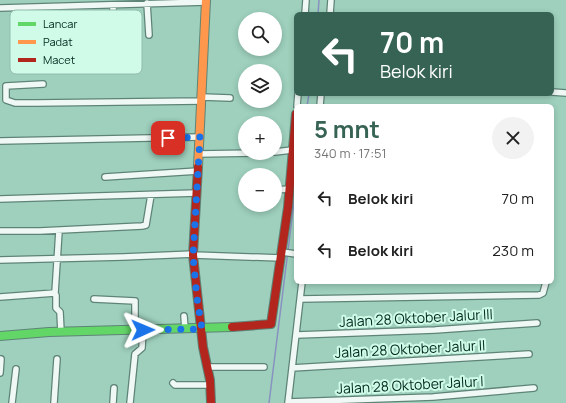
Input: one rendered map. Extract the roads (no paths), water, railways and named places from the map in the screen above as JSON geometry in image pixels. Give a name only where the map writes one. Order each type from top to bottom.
[{"type":"street","points":[[305,12],[306,0]]},
{"type":"street","points":[[330,12],[331,0]]},
{"type":"street","points":[[0,8],[113,6],[206,1],[194,255],[196,292],[211,386],[211,403]]},
{"type":"street","points":[[147,3],[149,35]]},
{"type":"street","points":[[113,6],[113,10]]},
{"type":"street","points":[[43,84],[6,86],[6,100],[15,103],[36,103],[230,98]]},
{"type":"street","points":[[554,92],[566,93]]},
{"type":"street","points":[[0,336],[61,332],[202,329],[271,324],[283,254],[294,132]]},
{"type":"street","points":[[0,141],[200,137]]},
{"type":"street","points":[[282,151],[292,150]]},
{"type":"street","points":[[198,154],[238,153]]},
{"type":"street","points":[[105,177],[198,171]]},
{"type":"street","points":[[282,190],[289,189]]},
{"type":"street","points":[[0,199],[197,193]]},
{"type":"street","points":[[0,231],[144,226],[151,195]]},
{"type":"street","points":[[53,293],[56,291],[59,230]]},
{"type":"street","points":[[0,260],[194,255],[265,256],[294,254]]},
{"type":"street","points":[[288,402],[302,284]]},
{"type":"street","points":[[300,299],[539,295],[543,293],[545,284]]},
{"type":"street","points":[[0,297],[53,293]]},
{"type":"street","points":[[53,293],[56,295],[56,308],[60,312],[61,332]]},
{"type":"street","points":[[94,299],[135,301],[142,348],[135,354],[130,403]]},
{"type":"street","points":[[184,316],[185,329]]},
{"type":"street","name":"Jalan 28 Oktober Jalur III","points":[[297,334],[435,330],[537,323]]},
{"type":"street","name":"Jalan 28 Oktober Jalur II","points":[[292,368],[529,354]]},
{"type":"street","points":[[0,373],[1,359]]},
{"type":"street","points":[[54,403],[57,359]]},
{"type":"street","points":[[207,367],[264,367]]},
{"type":"street","points":[[12,403],[16,369]]},
{"type":"street","points":[[173,382],[175,386],[211,386]]},
{"type":"street","points":[[113,403],[114,388]]},
{"type":"street","name":"Jalan 28 Oktober Jalur I","points":[[288,402],[357,401],[433,397],[534,388]]},
{"type":"waterway","points":[[318,12],[319,0]]},
{"type":"waterway","points":[[307,104],[309,96]]},
{"type":"waterway","points":[[269,403],[294,202]]}]
